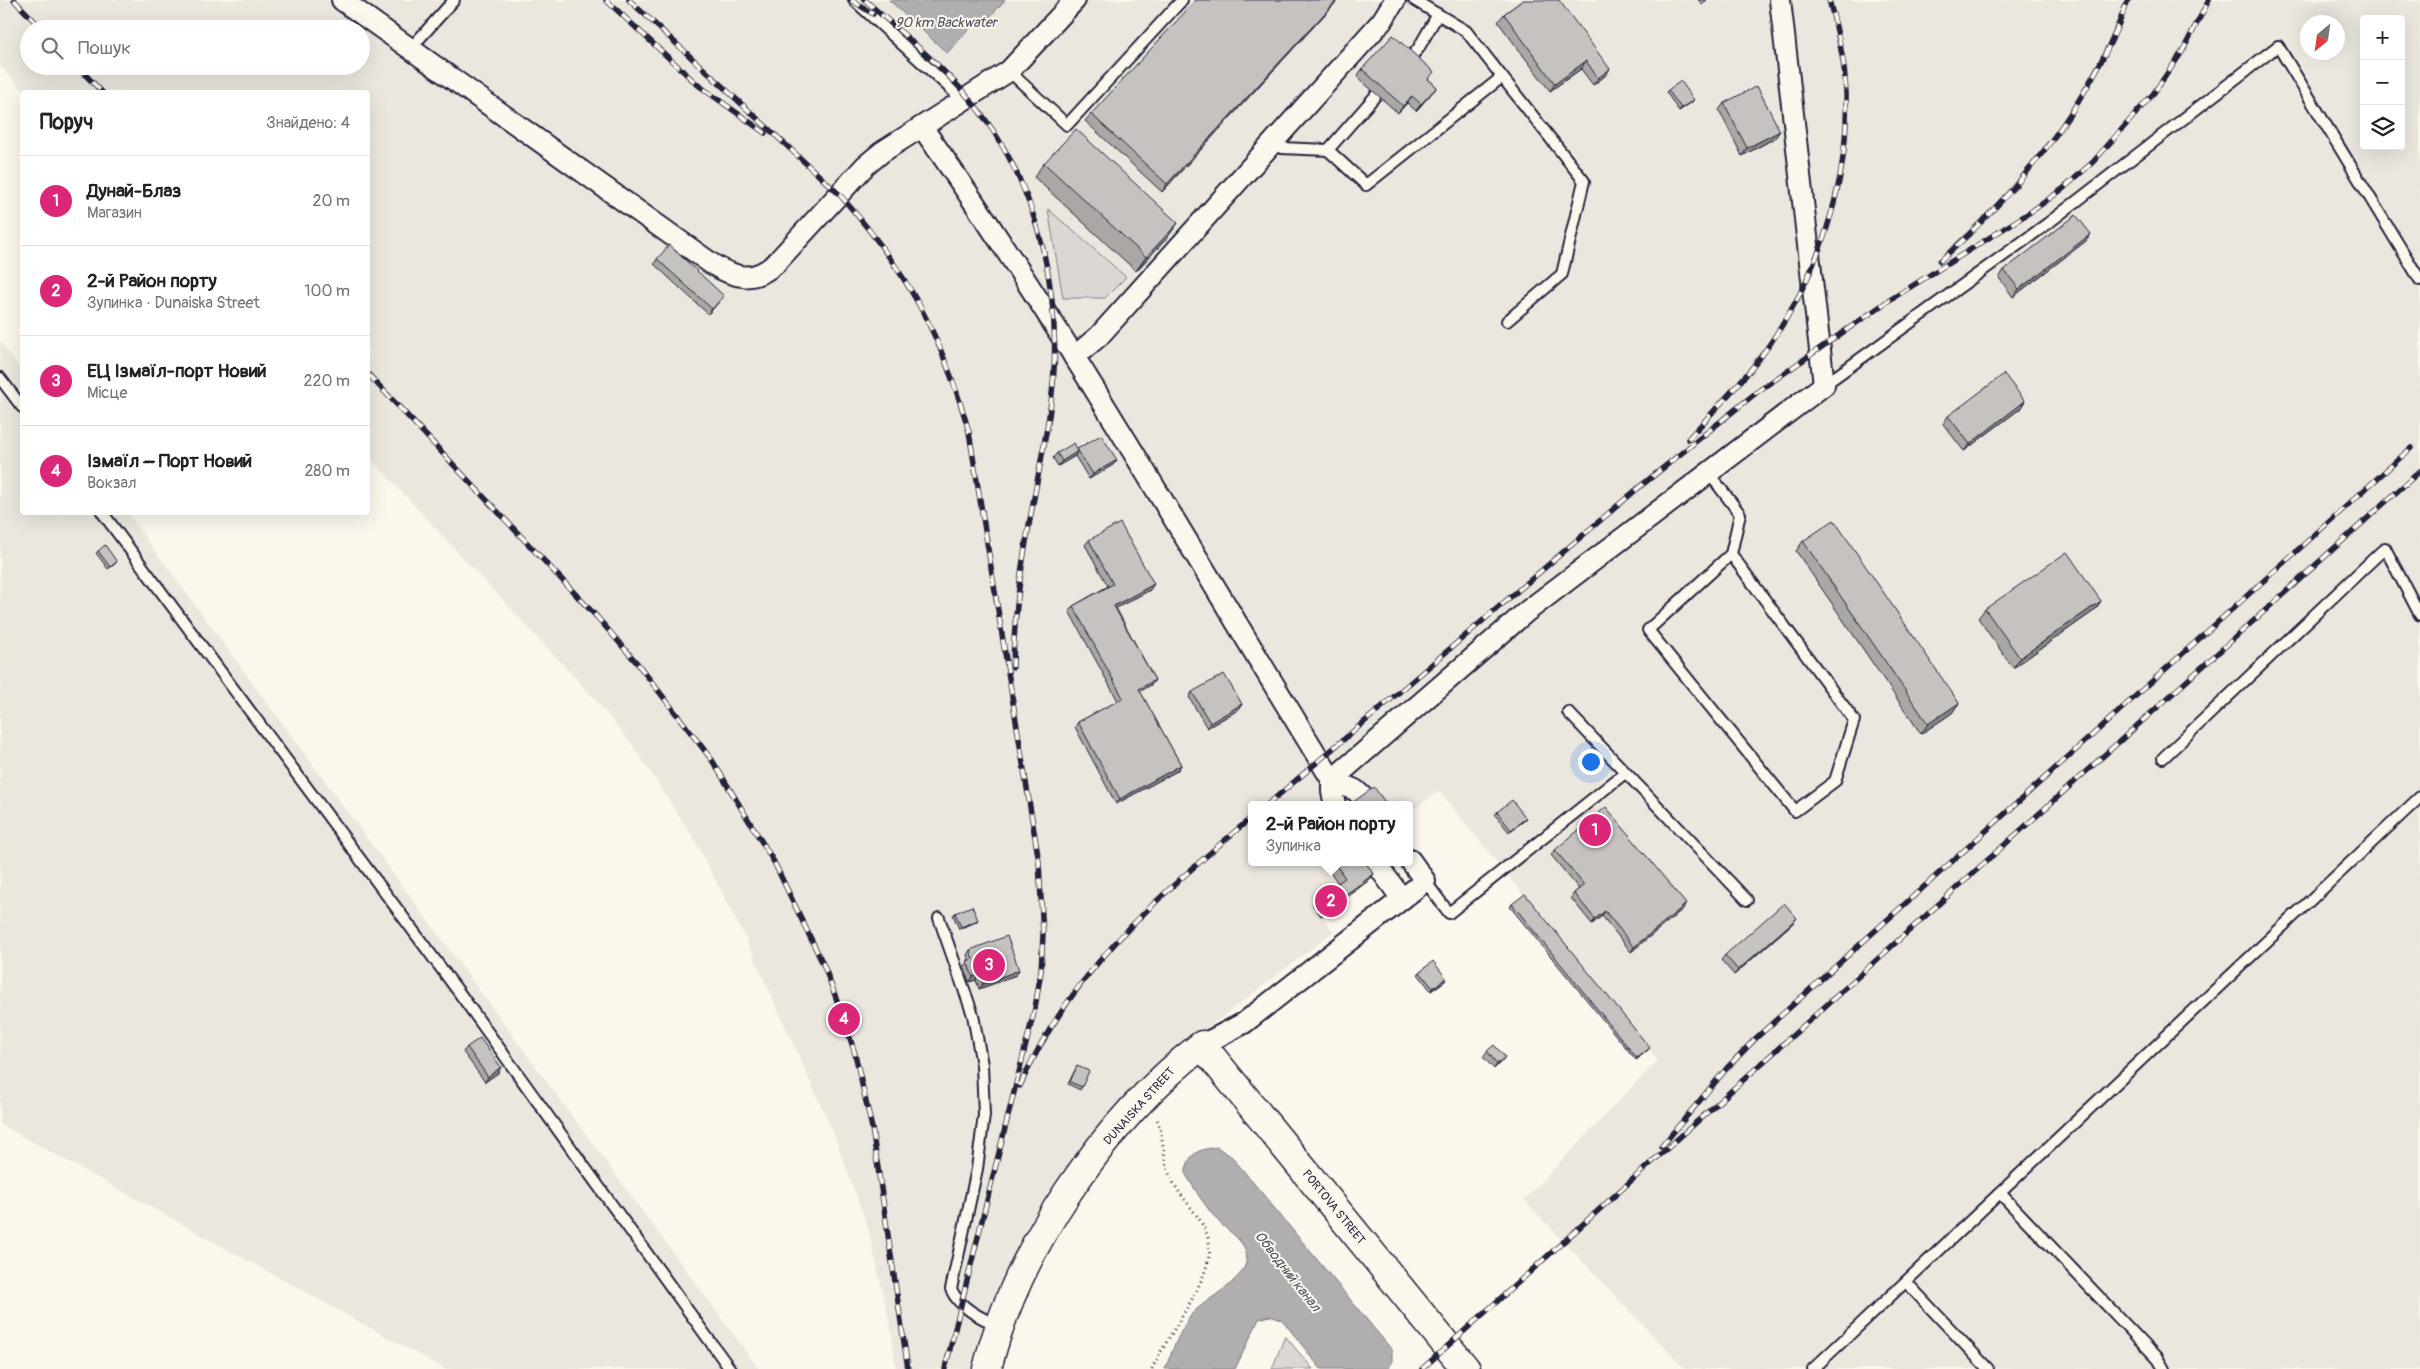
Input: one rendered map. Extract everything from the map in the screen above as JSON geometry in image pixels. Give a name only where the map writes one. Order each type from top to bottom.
[{"type":"street","points":[[342,0],[712,264],[734,276],[746,278],[757,276],[771,268],[865,166],[882,152],[1009,71],[1075,0]]},
{"type":"street","points":[[1074,357],[1100,336],[1382,21],[1395,0]]},
{"type":"street","points":[[1332,780],[1526,612],[1824,386],[1780,0]]},
{"type":"street","points":[[922,127],[1012,258],[1074,357],[1332,780],[1334,801]]},
{"type":"street","points":[[1332,780],[1355,790],[1364,798]]},
{"type":"street","points":[[1413,864],[1426,881]]},
{"type":"street","points":[[1378,866],[1402,899]]},
{"type":"street","name":"DUNAISKA STREET","points":[[987,1369],[1000,1327],[1019,1277],[1062,1204],[1111,1134],[1141,1100],[1177,1065],[1202,1045],[1244,1023],[1426,881]]},
{"type":"street","name":"PORTOVA STREET","points":[[1202,1045],[1466,1369]]},
{"type":"lane","points":[[410,48],[454,0]]},
{"type":"lane","points":[[854,0],[963,100]]},
{"type":"lane","points":[[1009,71],[1067,124],[1182,0]]},
{"type":"lane","points":[[1414,0],[1466,31],[1584,181],[1562,274],[1507,321]]},
{"type":"lane","points":[[1408,60],[1418,49],[1438,14]]},
{"type":"lane","points":[[1824,386],[2047,224],[2278,46],[2420,280]]},
{"type":"lane","points":[[1274,142],[1281,148],[1328,150],[1366,186],[1502,77]]},
{"type":"lane","points":[[1328,150],[1377,94]]},
{"type":"lane","points":[[0,378],[20,405]]},
{"type":"lane","points":[[1709,473],[1740,514],[1731,554],[1648,630],[1795,811],[1836,781],[1854,720],[1731,554]]},
{"type":"lane","points":[[104,515],[458,991],[729,1369]]},
{"type":"lane","points":[[2163,758],[2385,548],[2420,616]]},
{"type":"lane","points":[[1568,712],[1747,900]]},
{"type":"lane","points":[[1426,881],[1449,913],[1625,773]]},
{"type":"lane","points":[[1813,1369],[2420,797]]},
{"type":"lane","points":[[939,918],[973,1015],[982,1065],[984,1115],[977,1169],[951,1289],[955,1298],[967,1308],[1000,1327]]},
{"type":"lane","points":[[2000,1193],[2158,1359],[2164,1369]]},
{"type":"lane","points":[[1906,1282],[1988,1369]]},
{"type":"path","points":[[1141,1100],[1156,1118],[1161,1130],[1168,1172],[1200,1221],[1209,1242],[1209,1259],[1205,1274],[1165,1341],[1152,1369]]},
{"type":"shaded area","points":[[0,0],[889,0],[947,53],[976,22],[981,26],[1005,0],[2420,0],[2420,1369],[1685,1369],[1524,1200],[1658,1060],[1439,791],[1413,810],[1413,801],[1248,801],[1248,866],[1358,866],[1368,881],[1322,915],[1333,932],[1196,1037],[1134,1093],[977,1369],[896,1369],[891,1329],[868,1228],[833,1132],[745,937],[693,837],[631,743],[594,698],[370,458],[370,90],[23,90],[0,66]]},
{"type":"shaded area","points":[[1048,209],[1126,277],[1105,298],[1063,298]]},
{"type":"shaded area","points":[[0,341],[20,368],[20,515],[128,515],[759,1369],[445,1369],[0,1124]]},
{"type":"shaded area","points":[[1285,1336],[1313,1369],[1272,1369]]},
{"type":"water","name":"90 km Backwater","points":[[889,0],[1005,0],[981,27],[976,22],[947,53]]},
{"type":"water","name":"Обводний канал","points":[[1217,1147],[1232,1157],[1392,1350],[1392,1363],[1388,1369],[1321,1369],[1282,1320],[1270,1316],[1259,1319],[1235,1369],[1165,1369],[1173,1348],[1192,1314],[1230,1284],[1245,1265],[1246,1255],[1242,1244],[1210,1211],[1185,1173],[1189,1160],[1195,1153]]},
{"type":"building","points":[[1196,0],[1337,0],[1167,184],[1091,114]]},
{"type":"building","points":[[1523,0],[1559,0],[1610,69],[1598,78],[1586,61],[1555,84],[1504,14]]},
{"type":"building","points":[[1393,35],[1434,72],[1428,79],[1437,87],[1421,104],[1412,96],[1403,106],[1362,69]]},
{"type":"building","points":[[1681,81],[1694,100],[1681,108],[1668,90]]},
{"type":"building","points":[[1757,86],[1780,131],[1747,148],[1724,103]]},
{"type":"building","points":[[1076,129],[1178,223],[1146,257],[1044,163]]},
{"type":"building","points":[[2076,215],[2091,234],[2019,289],[2004,270]]},
{"type":"building","points":[[669,245],[724,296],[712,309],[657,259]]},
{"type":"building","points":[[2004,374],[2025,401],[1970,444],[1948,416]]},
{"type":"building","points":[[1101,435],[1117,460],[1093,474],[1077,449]]},
{"type":"building","points":[[1074,443],[1078,451],[1062,461],[1057,453]]},
{"type":"building","points":[[1834,520],[1959,703],[1928,724],[1803,541]]},
{"type":"building","points":[[1120,523],[1154,584],[1114,606],[1155,680],[1139,689],[1181,765],[1120,799],[1078,722],[1123,698],[1073,606],[1113,584],[1089,540]]},
{"type":"building","points":[[105,545],[117,562],[110,567],[98,551]]},
{"type":"building","points":[[2067,552],[2101,601],[2020,658],[1985,609]]},
{"type":"building","points":[[1224,674],[1242,704],[1210,723],[1192,692]]},
{"type":"building","points":[[1374,787],[1384,801],[1355,801]]},
{"type":"building","points":[[1512,800],[1526,818],[1511,830],[1497,812]]},
{"type":"building","points":[[1606,807],[1686,904],[1634,947],[1605,911],[1595,919],[1574,893],[1584,885],[1555,850]]},
{"type":"building","points":[[1337,866],[1368,866],[1374,874],[1327,908],[1319,897],[1345,878]]},
{"type":"building","points":[[1525,894],[1650,1048],[1637,1058],[1512,904]]},
{"type":"building","points":[[1784,903],[1797,918],[1738,970],[1725,955]]},
{"type":"building","points":[[972,906],[978,920],[961,927],[955,913]]},
{"type":"building","points":[[1007,936],[1019,970],[983,984],[979,974],[973,977],[967,961],[973,959],[970,950]]},
{"type":"building","points":[[1433,961],[1446,978],[1433,988],[1420,972]]},
{"type":"building","points":[[480,1038],[501,1067],[488,1077],[467,1047]]},
{"type":"building","points":[[1494,1045],[1505,1057],[1497,1064],[1487,1051]]},
{"type":"building","points":[[1077,1066],[1089,1071],[1082,1087],[1070,1082]]},
{"type":"railway","points":[[14,0],[33,20]]},
{"type":"railway","points":[[606,0],[698,85],[765,133]]},
{"type":"railway","points":[[629,0],[839,194],[863,222],[903,277],[919,305],[946,364],[969,432],[1039,862],[1043,935],[1041,971],[1035,1008],[945,1369]]},
{"type":"railway","points":[[851,0],[873,14]]},
{"type":"railway","points":[[865,0],[918,46],[943,71],[967,96],[993,130],[1014,167],[1030,206],[1042,247],[1050,289],[1054,332],[1054,374],[1049,416],[1021,572],[1014,635],[1013,667]]},
{"type":"railway","points":[[1688,439],[1752,368],[1775,337],[1795,303],[1812,268],[1826,231],[1843,155],[1846,116],[1843,58],[1829,0]]},
{"type":"railway","points":[[1940,261],[1970,233],[2025,174],[2074,109],[2113,38],[2128,0]]},
{"type":"railway","points":[[1272,801],[1637,489],[1757,392],[1888,301],[2032,211],[2064,188],[2093,162],[2153,94],[2182,52],[2209,0]]},
{"type":"railway","points":[[86,75],[100,90]]},
{"type":"railway","points":[[370,376],[597,617],[637,663],[712,760],[774,862],[824,966],[855,1054],[872,1128],[908,1369]]},
{"type":"railway","points":[[1661,1147],[1727,1068],[1756,1038],[2411,448]]},
{"type":"railway","points":[[1422,1369],[2420,471]]},
{"type":"railway","points":[[1020,1086],[1041,1044],[1065,1006],[1091,971],[1151,907],[1248,820]]},
{"type":"place","name":"Дунай-Блаз","points":[[1595,830]]},
{"type":"place","name":"2-й Район порту","points":[[1331,901]]},
{"type":"place","name":"ЕЦ Ізмаїл-порт Новий","points":[[989,965]]},
{"type":"place","name":"Ізмаїл – Порт Новий","points":[[844,1019]]}]
